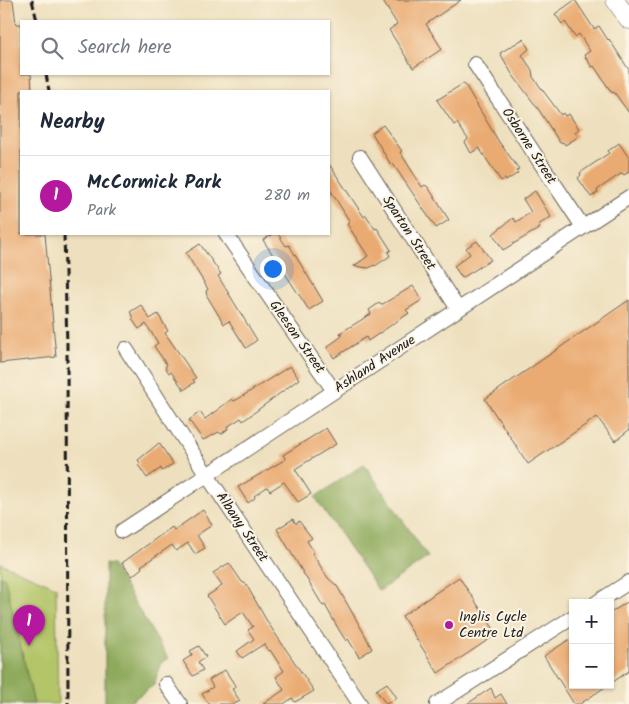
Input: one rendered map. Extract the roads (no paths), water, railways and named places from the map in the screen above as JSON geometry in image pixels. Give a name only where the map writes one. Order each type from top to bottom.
[{"type":"main road","points":[[615,0],[629,20]]},
{"type":"street","name":"Osborne Street","points":[[476,64],[583,227]]},
{"type":"street","name":"Sparton Street","points":[[360,158],[458,309]]},
{"type":"street","name":"Ashland Avenue","points":[[122,531],[629,197]]},
{"type":"street","name":"Gleeson Street","points":[[227,235],[334,391]]},
{"type":"street","name":"Albany Street","points":[[126,349],[207,475],[360,704]]},
{"type":"street","points":[[602,599],[629,582]]},
{"type":"street","points":[[437,704],[569,621]]},
{"type":"street","points":[[166,684],[180,704]]},
{"type":"railway","points":[[32,0],[37,20]]},
{"type":"railway","points":[[46,75],[49,90]]},
{"type":"railway","points":[[64,235],[67,345],[68,704]]},
{"type":"place","name":"Inglis Cycle Centre Ltd","points":[[449,625]]},
{"type":"place","name":"McCormick Park","points":[[29,646]]}]
